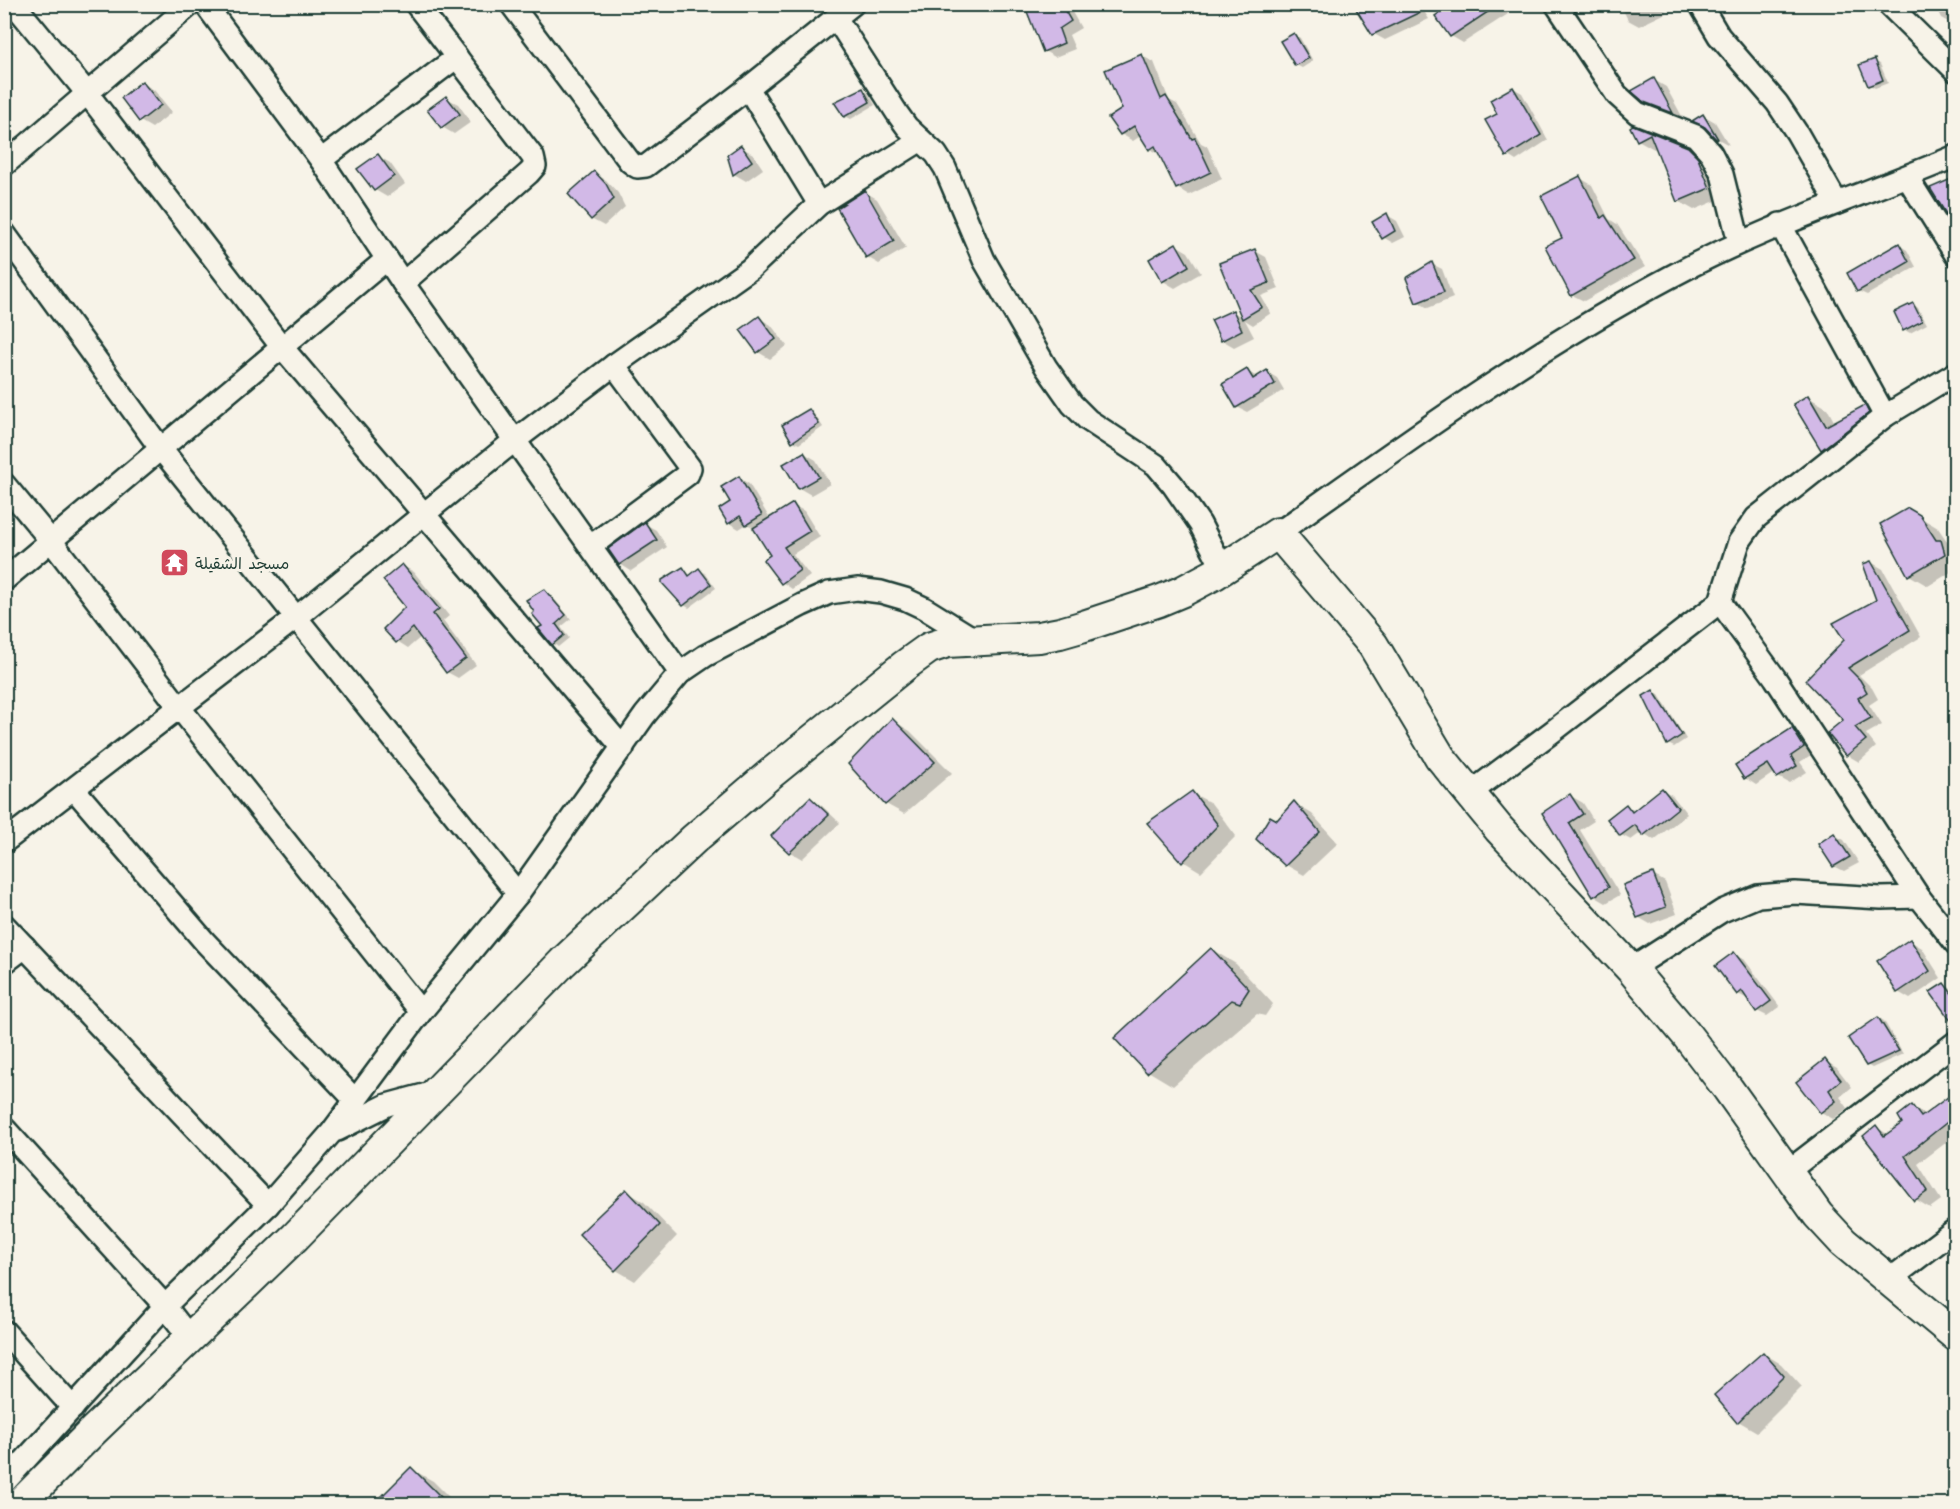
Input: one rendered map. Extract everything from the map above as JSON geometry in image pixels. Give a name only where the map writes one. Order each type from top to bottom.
[{"type":"street","points":[[14,4],[87,93],[281,346],[623,748]]},
{"type":"street","points":[[4,165],[191,4]]},
{"type":"street","points":[[205,4],[321,160],[403,283],[680,673]]},
{"type":"street","points":[[403,283],[529,174],[535,166],[533,157],[416,4]]},
{"type":"street","points":[[511,4],[630,162],[637,167],[646,166],[853,4]]},
{"type":"street","points":[[1556,4],[1617,95],[1636,112],[1696,136],[1711,153],[1722,174],[1739,242]]},
{"type":"street","points":[[1700,4],[1719,36],[1777,102],[1837,203]]},
{"type":"street","points":[[1888,4],[1956,71]]},
{"type":"street","points":[[836,18],[897,112],[936,154],[945,168],[984,260],[1046,367],[1072,404],[1088,420],[1156,465],[1173,484],[1200,524],[1223,569]]},
{"type":"street","points":[[321,160],[457,57]]},
{"type":"street","points":[[748,88],[819,204]]},
{"type":"street","points":[[4,842],[297,617],[514,441],[614,365],[750,269],[819,204],[921,140]]},
{"type":"street","points":[[20,1504],[303,1228],[563,962],[694,839],[903,666],[929,648],[947,642],[1060,633],[1160,601],[1223,569],[1524,363],[1673,275],[1780,224],[1907,177],[1956,156]]},
{"type":"street","points":[[1907,177],[1956,255]]},
{"type":"street","points":[[1780,224],[1885,416]]},
{"type":"street","points":[[4,233],[161,449],[518,894]]},
{"type":"street","points":[[4,580],[387,259]]},
{"type":"street","points":[[591,546],[688,474],[690,468],[614,365]]},
{"type":"street","points":[[1470,793],[1720,602],[1739,542],[1756,518],[1885,416],[1956,373]]},
{"type":"street","points":[[4,484],[421,1012]]},
{"type":"street","points":[[1278,533],[1373,645],[1440,757],[1533,866],[1631,969],[1721,1080],[1818,1215],[1844,1242],[1956,1336]]},
{"type":"street","points":[[4,1483],[165,1306],[268,1205],[332,1133],[421,1012],[518,894],[645,715],[680,673],[705,656],[802,604],[829,593],[857,589],[881,592],[905,599],[974,639]]},
{"type":"street","points":[[1720,602],[1782,688],[1919,897],[1956,944]]},
{"type":"street","points":[[74,789],[206,942],[356,1101]]},
{"type":"street","points":[[1631,969],[1722,911],[1758,896],[1795,893],[1881,898],[1919,897]]},
{"type":"street","points":[[4,925],[268,1205]]},
{"type":"street","points":[[4,963],[25,947]]},
{"type":"street","points":[[1786,1172],[1956,1042]]},
{"type":"street","points":[[332,1133],[387,1105],[435,1092]]},
{"type":"street","points":[[4,1128],[165,1306],[190,1338]]},
{"type":"street","points":[[1889,1280],[1956,1229]]},
{"type":"street","points":[[4,1331],[73,1408]]},
{"type":"building","points":[[1024,4],[1061,4],[1071,21],[1059,29],[1064,43],[1043,52]]},
{"type":"building","points":[[1353,4],[1400,4],[1435,5],[1372,35]]},
{"type":"building","points":[[1452,4],[1500,4],[1450,37],[1435,16]]},
{"type":"building","points":[[1294,33],[1309,58],[1295,66],[1280,41]]},
{"type":"building","points":[[1142,54],[1161,99],[1166,96],[1192,139],[1195,138],[1211,172],[1176,189],[1155,146],[1149,150],[1134,126],[1120,135],[1108,118],[1122,109],[1105,70]]},
{"type":"building","points":[[1875,59],[1883,80],[1868,86],[1859,65]]},
{"type":"building","points":[[1654,78],[1673,113],[1644,102],[1631,91]]},
{"type":"building","points":[[142,81],[161,105],[139,122],[121,98]]},
{"type":"building","points":[[1513,87],[1541,135],[1506,157],[1485,120],[1497,114],[1490,100]]},
{"type":"building","points":[[863,88],[870,102],[844,117],[834,102]]},
{"type":"building","points":[[446,96],[460,114],[441,128],[427,110]]},
{"type":"building","points":[[1703,114],[1717,140],[1705,127],[1692,121]]},
{"type":"building","points":[[1633,125],[1688,147],[1697,156],[1710,188],[1677,202],[1650,134],[1637,141],[1630,127]]},
{"type":"building","points":[[741,145],[752,161],[733,175],[727,155]]},
{"type":"building","points":[[378,154],[394,176],[374,191],[357,169]]},
{"type":"building","points":[[594,171],[606,184],[614,199],[591,220],[568,194]]},
{"type":"building","points":[[1580,176],[1601,218],[1605,215],[1634,260],[1571,296],[1545,246],[1562,238],[1541,196]]},
{"type":"building","points":[[1956,177],[1956,230],[1930,188]]},
{"type":"building","points":[[865,190],[894,241],[866,258],[837,208]]},
{"type":"building","points":[[1387,213],[1395,231],[1382,239],[1372,222]]},
{"type":"building","points":[[1176,243],[1189,266],[1162,282],[1149,259]]},
{"type":"building","points":[[1899,243],[1909,262],[1857,292],[1847,273]]},
{"type":"building","points":[[1255,249],[1269,283],[1251,290],[1262,307],[1242,319],[1219,263]]},
{"type":"building","points":[[1432,262],[1444,292],[1416,303],[1406,278]]},
{"type":"building","points":[[1913,303],[1922,321],[1903,331],[1894,312]]},
{"type":"building","points":[[1233,310],[1242,330],[1221,341],[1211,320]]},
{"type":"building","points":[[759,316],[776,339],[757,353],[740,330]]},
{"type":"building","points":[[1247,369],[1253,379],[1267,370],[1275,384],[1236,408],[1222,384]]},
{"type":"building","points":[[1808,395],[1826,426],[1865,405],[1869,413],[1821,450],[1793,404]]},
{"type":"building","points":[[809,409],[819,424],[792,442],[782,425]]},
{"type":"building","points":[[804,452],[819,477],[798,489],[783,464]]},
{"type":"building","points":[[739,476],[762,515],[746,525],[740,516],[728,524],[719,509],[730,502],[721,487]]},
{"type":"building","points":[[793,503],[810,531],[784,547],[800,570],[781,584],[763,560],[770,555],[753,528]]},
{"type":"building","points":[[1908,508],[1920,515],[1936,540],[1941,540],[1945,554],[1908,576],[1880,524]]},
{"type":"building","points":[[645,522],[657,540],[619,565],[608,549]]},
{"type":"building","points":[[1871,561],[1910,630],[1848,668],[1860,680],[1867,692],[1858,698],[1871,718],[1855,727],[1866,740],[1846,756],[1827,733],[1843,720],[1805,680],[1844,640],[1833,623],[1876,600],[1863,564]]},
{"type":"building","points":[[402,564],[439,609],[433,614],[466,658],[446,673],[413,628],[396,643],[383,629],[405,607],[383,580]]},
{"type":"building","points":[[683,567],[689,576],[699,568],[711,584],[683,606],[662,583],[662,580]]},
{"type":"building","points":[[544,589],[566,615],[556,624],[564,635],[552,645],[538,628],[542,626],[532,614],[534,612],[526,600]]},
{"type":"building","points":[[1653,690],[1682,735],[1667,745],[1643,696]]},
{"type":"building","points":[[892,718],[935,762],[885,805],[848,764]]},
{"type":"building","points":[[1792,728],[1804,747],[1791,756],[1797,766],[1777,778],[1768,764],[1744,779],[1735,765]]},
{"type":"building","points":[[1662,788],[1678,808],[1643,836],[1635,825],[1620,836],[1607,819],[1626,804],[1632,812]]},
{"type":"building","points":[[1192,791],[1218,825],[1182,863],[1147,823]]},
{"type":"building","points":[[1570,794],[1583,814],[1569,823],[1609,887],[1593,897],[1542,813]]},
{"type":"building","points":[[810,797],[829,815],[789,853],[771,836]]},
{"type":"building","points":[[1294,801],[1320,832],[1285,866],[1256,839],[1270,816],[1277,820]]},
{"type":"building","points":[[1834,833],[1850,857],[1833,867],[1818,844]]},
{"type":"building","points":[[1653,873],[1666,907],[1637,918],[1623,885]]},
{"type":"building","points":[[1910,939],[1930,971],[1897,993],[1877,961]]},
{"type":"building","points":[[1211,948],[1249,989],[1240,1003],[1232,1000],[1147,1073],[1114,1038]]},
{"type":"building","points":[[1734,952],[1771,1001],[1756,1012],[1742,991],[1737,995],[1715,966]]},
{"type":"building","points":[[1944,983],[1956,999],[1956,1028],[1930,992]]},
{"type":"building","points":[[1878,1017],[1899,1051],[1866,1066],[1848,1038]]},
{"type":"building","points":[[1825,1059],[1841,1080],[1829,1090],[1836,1101],[1820,1113],[1796,1082]]},
{"type":"building","points":[[1956,1091],[1956,1115],[1905,1156],[1928,1191],[1914,1201],[1863,1136],[1876,1125],[1884,1136],[1902,1123],[1898,1116],[1912,1105],[1921,1117]]},
{"type":"building","points":[[626,1189],[660,1225],[615,1271],[579,1234]]},
{"type":"building","points":[[1763,1352],[1784,1376],[1737,1423],[1714,1395]]},
{"type":"building","points":[[411,1467],[448,1504],[374,1504]]},
{"type":"place","name":"مسجد الشقيلة","points":[[174,563]]}]
